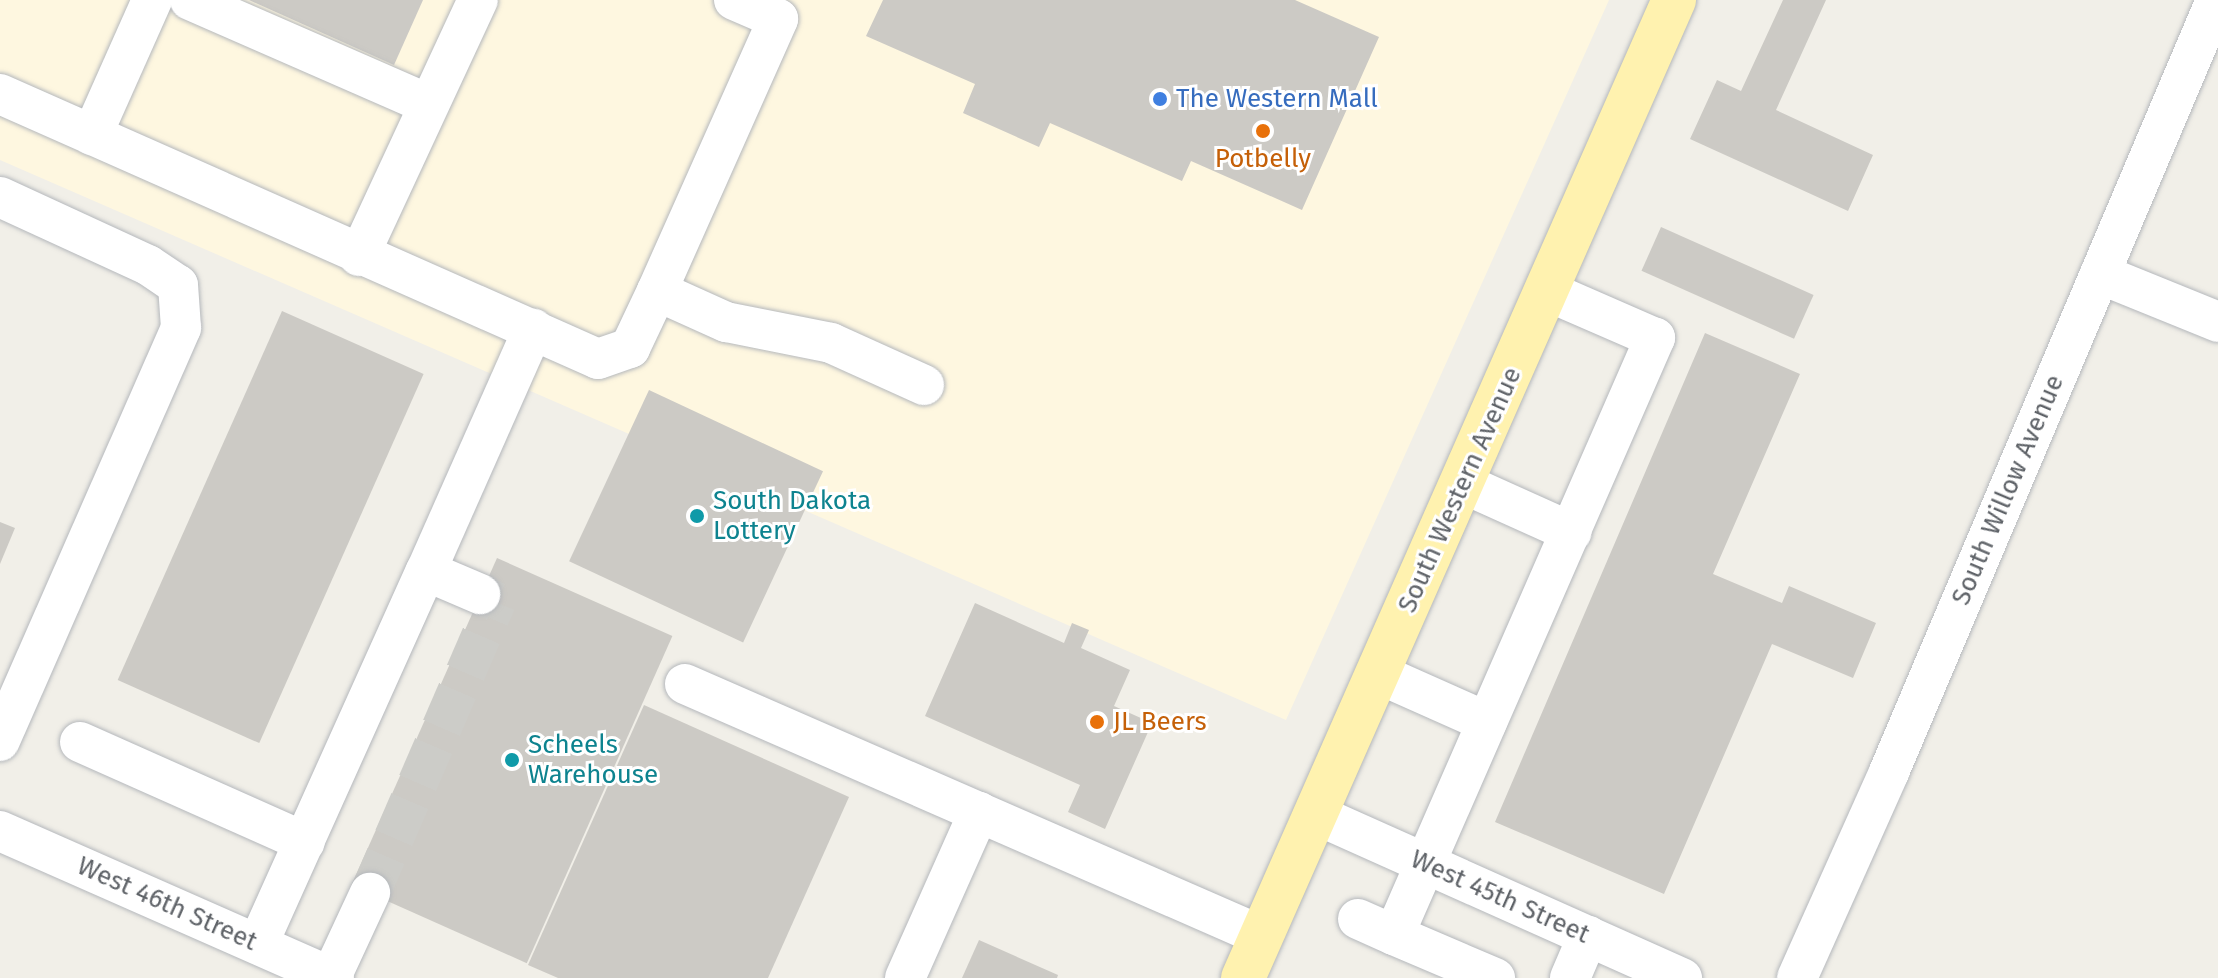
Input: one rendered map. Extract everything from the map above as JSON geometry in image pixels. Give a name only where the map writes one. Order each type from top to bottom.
[{"type":"main road","name":"South Western Avenue","points":[[1243,978],[1674,0]]},
{"type":"street","points":[[92,135],[152,0]]},
{"type":"street","points":[[190,0],[428,104]]},
{"type":"street","points":[[359,256],[478,0]]},
{"type":"street","points":[[0,94],[359,256],[598,359],[630,348],[778,19],[734,0]]},
{"type":"street","name":"South Willow Avenue","points":[[1797,978],[2216,0]]},
{"type":"street","points":[[0,197],[148,265],[178,285],[181,328],[0,741]]},
{"type":"street","points":[[2100,274],[2218,322]]},
{"type":"street","points":[[657,291],[726,322],[831,343],[924,385]]},
{"type":"street","points":[[1394,935],[1655,338],[1547,291]]},
{"type":"street","points":[[258,944],[533,329]]},
{"type":"street","points":[[1462,483],[1571,532]]},
{"type":"street","points":[[426,571],[480,594]]},
{"type":"street","points":[[1379,674],[1487,722]]},
{"type":"street","points":[[685,684],[1262,936]]},
{"type":"street","points":[[80,742],[305,842]]},
{"type":"street","points":[[905,978],[979,812]]},
{"type":"street","name":"West 45th Street","points":[[1317,815],[1682,978]]},
{"type":"street","name":"West 46th Street","points":[[0,831],[332,978]]},
{"type":"street","points":[[332,978],[370,893]]},
{"type":"street","points":[[1358,919],[1495,978]]},
{"type":"street","points":[[1570,978],[1588,936]]},
{"type":"shaded area","points":[[0,0],[1609,0],[1286,720],[0,160]]},
{"type":"building","points":[[249,0],[423,0],[394,65]]},
{"type":"building","name":"The Western Mall","points":[[883,0],[1295,0],[1379,37],[1302,210],[1191,161],[1182,181],[1050,123],[1039,147],[963,113],[975,84],[866,36]]},
{"type":"building","points":[[1783,0],[1826,0],[1776,110],[1873,155],[1848,211],[1690,139],[1717,80],[1741,91]]},
{"type":"building","points":[[1661,227],[1814,295],[1794,339],[1641,271]]},
{"type":"building","points":[[282,311],[424,374],[259,743],[118,680]]},
{"type":"building","points":[[1705,333],[1800,374],[1713,574],[1782,603],[1789,586],[1876,623],[1853,678],[1772,644],[1664,894],[1495,822]]},
{"type":"building","name":"South Dakota Lottery","points":[[649,390],[823,471],[743,642],[569,561]]},
{"type":"building","points":[[0,522],[15,528],[0,564]]},
{"type":"building","name":"Scheels Warehouse","points":[[497,558],[672,636],[527,963],[351,885]]},
{"type":"building","points":[[975,603],[1064,643],[1072,623],[1089,630],[1081,648],[1130,670],[1114,706],[1152,723],[1105,829],[1068,812],[1080,785],[925,716]]},
{"type":"building","points":[[644,705],[849,797],[768,978],[558,978],[528,965]]},
{"type":"building","points":[[979,940],[1058,975],[1057,978],[962,978]]},
{"type":"tunnel","points":[[370,893],[496,602],[480,594]]},
{"type":"place","name":"The Western Mall","points":[[1160,99]]},
{"type":"place","name":"Potbelly","points":[[1263,131]]},
{"type":"place","name":"South Dakota Lottery","points":[[697,516]]},
{"type":"place","name":"JL Beers","points":[[1097,722]]},
{"type":"place","name":"Scheels Warehouse","points":[[512,760]]}]
